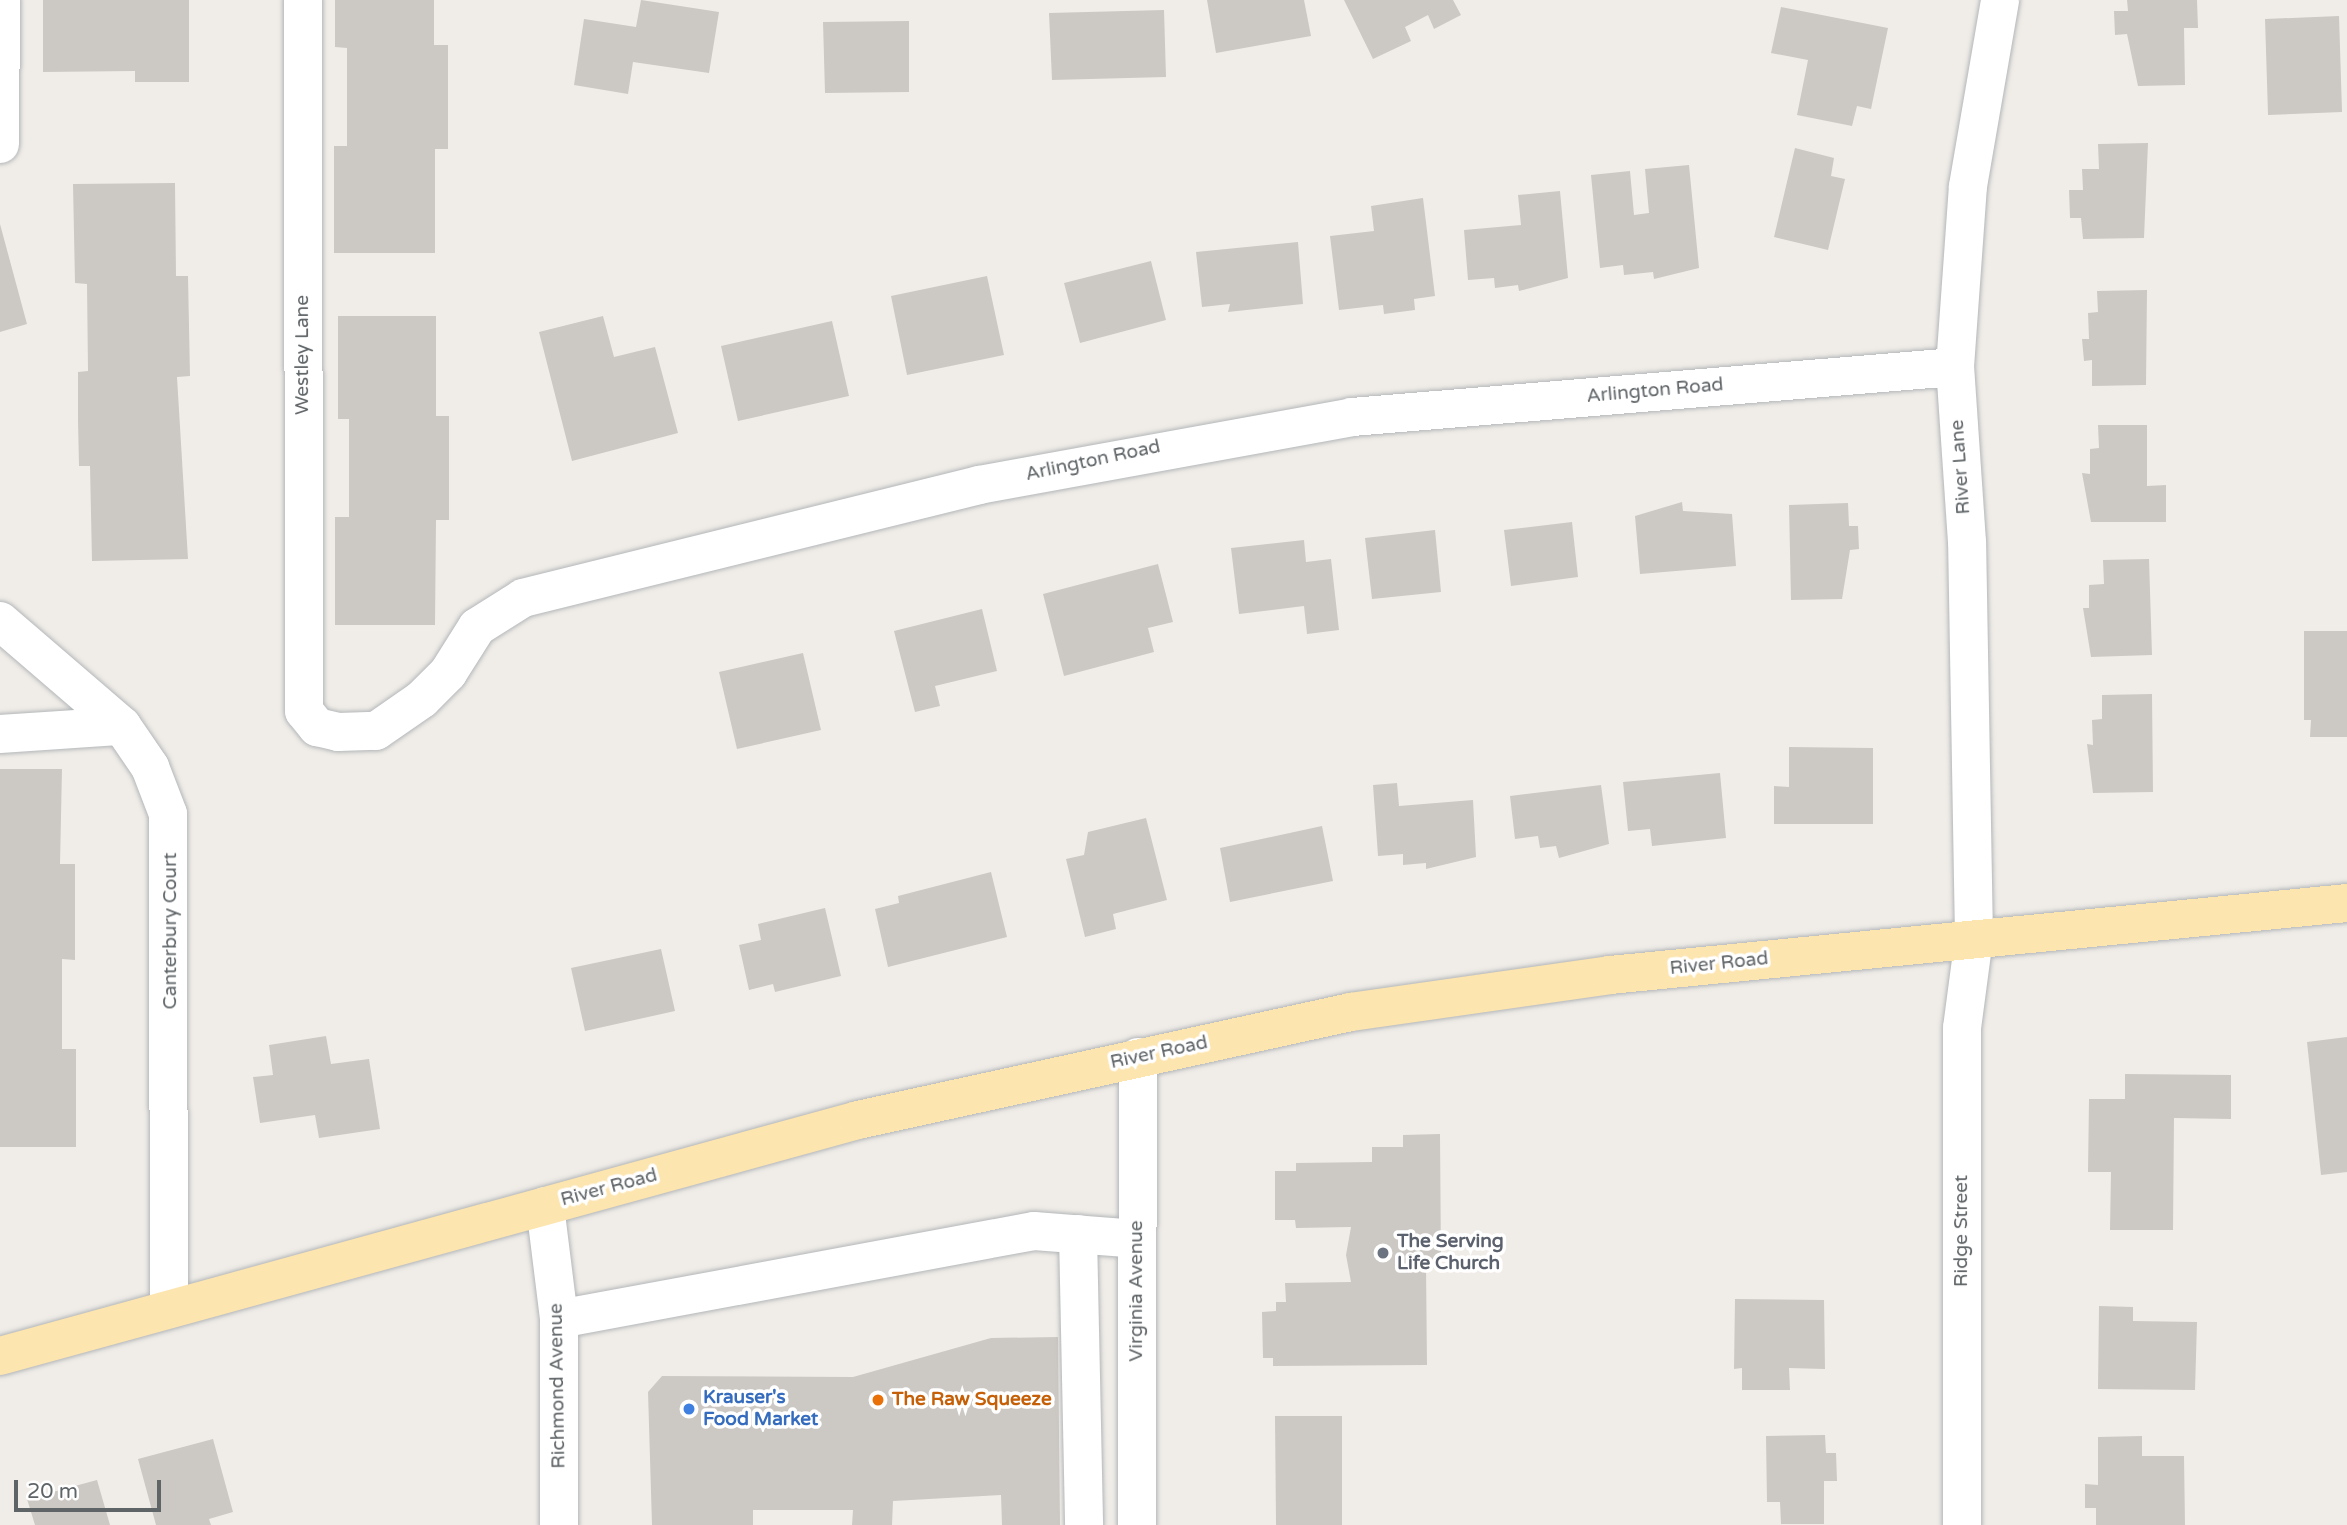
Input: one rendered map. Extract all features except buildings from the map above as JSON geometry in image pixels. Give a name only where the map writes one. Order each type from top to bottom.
[{"type":"main road","name":"River Road","points":[[0,1356],[858,1120],[1138,1057],[1440,997],[1974,938],[2347,903]]},
{"type":"street","points":[[0,144],[1,0]]},
{"type":"street","name":"Westley Lane","points":[[303,0],[304,711]]},
{"type":"street","name":"River Lane","points":[[1974,938],[1967,542],[1955,367],[1968,186],[2000,0]]},
{"type":"street","name":"Arlington Road","points":[[304,711],[317,727],[376,731],[448,673],[477,627],[523,598],[782,529],[1018,476],[1352,417],[1955,367]]},
{"type":"street","name":"Canterbury Court","points":[[0,621],[122,726],[150,767],[168,814],[172,855],[169,1310]]},
{"type":"street","points":[[0,734],[122,726]]},
{"type":"street","name":"Ridge Street","points":[[1962,1525],[1962,1028],[1974,938]]},
{"type":"street","name":"Virginia Avenue","points":[[1137,1525],[1138,1057]]},
{"type":"street","name":"Richmond Avenue","points":[[545,1206],[559,1319],[559,1525]]},
{"type":"street","points":[[559,1319],[1034,1231],[1137,1239]]},
{"type":"street","points":[[1078,1234],[1084,1525]]},
{"type":"place","name":"The Serving Life Church","points":[[1383,1253]]},
{"type":"place","name":"The Raw Squeeze","points":[[878,1400]]},
{"type":"place","name":"Krauser's Food Market","points":[[689,1409]]}]
